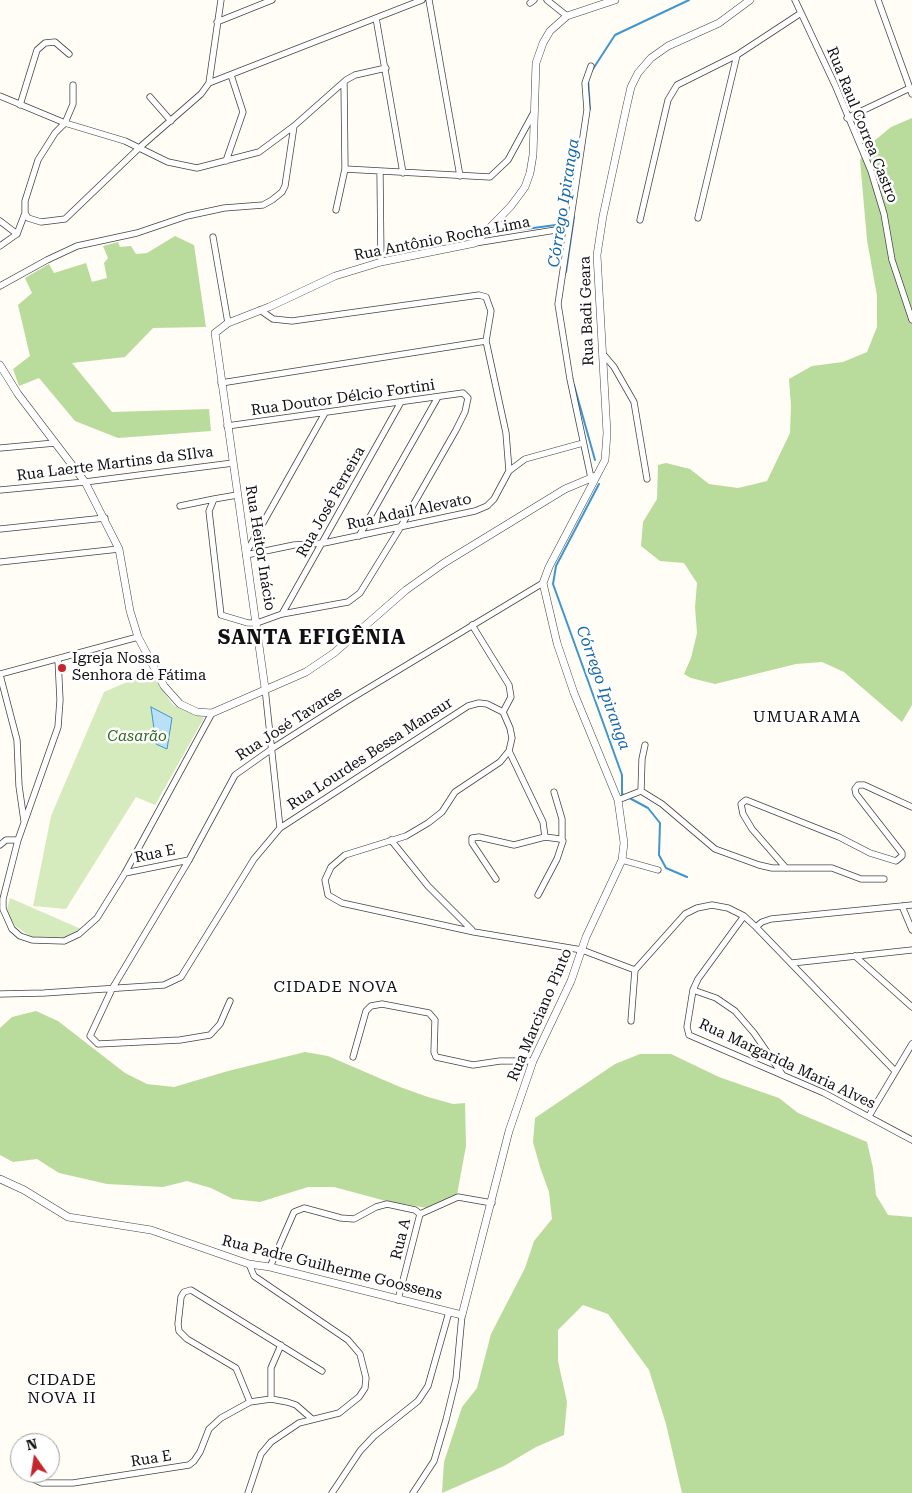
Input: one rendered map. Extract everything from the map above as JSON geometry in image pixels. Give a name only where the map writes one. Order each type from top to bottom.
[{"type":"street","points":[[27,215],[42,222],[65,219],[138,148],[201,94],[209,83],[220,0]]},
{"type":"street","points":[[217,22],[272,0]]},
{"type":"street","points":[[209,83],[422,0]]},
{"type":"street","points":[[429,0],[460,176]]},
{"type":"street","points":[[548,0],[567,16]]},
{"type":"street","points":[[475,243],[511,206],[525,187],[533,155],[533,114],[538,54],[550,31],[567,16],[615,0]]},
{"type":"street","name":"Rua Badi Geara","points":[[543,583],[549,567],[594,477],[605,460],[598,255],[603,216],[631,87],[638,73],[660,51],[719,23],[750,0]]},
{"type":"street","name":"Rua Raul Correa Castro","points":[[795,0],[835,85],[876,188],[884,214],[892,260],[912,320]]},
{"type":"street","points":[[847,118],[911,91],[878,0]]},
{"type":"street","points":[[640,220],[672,91],[687,78],[737,54],[801,13]]},
{"type":"street","points":[[376,18],[403,172]]},
{"type":"street","points":[[20,106],[37,50],[46,43],[55,42],[69,54]]},
{"type":"street","points":[[698,218],[737,54]]},
{"type":"street","points":[[0,365],[18,394],[85,482],[105,518],[119,549],[130,611],[138,637],[164,686],[180,704],[197,712],[212,713],[265,688],[306,672],[334,653],[406,590],[444,563],[565,489],[594,477],[583,443],[558,313],[568,228],[587,110],[585,83],[591,66]]},
{"type":"street","points":[[0,96],[20,106],[65,123],[110,136],[168,162],[188,167],[209,166],[258,152],[294,126],[355,74],[386,68]]},
{"type":"street","points":[[226,162],[243,112],[231,75]]},
{"type":"street","points":[[336,210],[345,169],[344,82]]},
{"type":"street","points":[[0,246],[17,234],[27,215],[25,201],[38,160],[55,133],[65,123],[73,104],[73,85]]},
{"type":"street","points":[[150,97],[171,121]]},
{"type":"street","points":[[345,169],[482,178],[496,172],[508,160],[533,114]]},
{"type":"street","points":[[0,286],[77,246],[137,233],[187,216],[268,202],[278,196],[285,186],[294,126]]},
{"type":"street","points":[[380,172],[381,262]]},
{"type":"street","points":[[0,221],[17,234]]},
{"type":"street","name":"Rua Antônio Rocha Lima","points":[[215,333],[228,322],[260,310],[335,276],[381,262],[475,243],[568,228]]},
{"type":"street","points":[[213,238],[228,322]]},
{"type":"street","points":[[260,310],[273,319],[292,321],[479,295],[488,299],[491,311],[486,341],[506,434],[509,471]]},
{"type":"street","name":"Rua Heitor Inácio","points":[[215,333],[257,623],[273,748],[280,828]]},
{"type":"street","points":[[221,383],[486,341]]},
{"type":"street","points":[[602,353],[614,367],[634,402],[647,479]]},
{"type":"street","name":"Rua Doutor Délcio Fortini","points":[[227,426],[463,393],[468,398],[465,412],[400,528]]},
{"type":"street","points":[[359,536],[438,397]]},
{"type":"street","name":"Rua José Ferreira","points":[[282,614],[324,543],[401,402]]},
{"type":"street","points":[[246,554],[325,412]]},
{"type":"street","points":[[0,448],[55,443]]},
{"type":"street","points":[[509,471],[525,459],[583,443]]},
{"type":"street","name":"Rua Laerte Martins da SIlva","points":[[0,490],[85,482],[233,463]]},
{"type":"street","name":"Rua Adail Alevato","points":[[246,554],[294,545],[324,543],[475,511],[487,506],[500,489],[509,471]]},
{"type":"street","points":[[180,506],[237,494]]},
{"type":"street","points":[[214,500],[209,511],[221,615],[248,623],[257,623],[282,614],[348,602],[360,593],[400,528]]},
{"type":"street","points":[[0,529],[105,518]]},
{"type":"street","points":[[0,562],[119,549]]},
{"type":"street","name":"Rua José Tavares","points":[[230,1002],[220,1024],[210,1035],[180,1040],[98,1044],[90,1036],[112,989],[189,860],[235,775],[273,748],[543,583]]},
{"type":"street","name":"Rua Marciano Pinto","points":[[413,1493],[434,1461],[446,1420],[456,1379],[462,1315],[510,1131],[533,1061],[571,981],[582,950],[622,860],[624,830],[620,800],[571,685],[557,643],[543,583]]},
{"type":"street","points":[[472,625],[509,685],[511,698],[503,712],[511,733],[509,752],[543,822],[545,837]]},
{"type":"street","points":[[24,823],[16,740],[0,675],[138,637]]},
{"type":"street","points":[[58,659],[60,700],[58,727],[18,840],[3,899],[3,909],[12,929],[20,936],[32,940],[64,941],[79,934],[97,918],[125,873],[212,713]]},
{"type":"street","name":"Rua Lourdes Bessa Mansur","points":[[0,994],[44,994],[164,985],[181,977],[254,859],[280,828],[468,706],[479,703],[487,704],[503,712]]},
{"type":"street","points":[[641,791],[642,759],[645,745]]},
{"type":"street","points":[[509,752],[495,766],[455,792],[442,812],[434,819],[406,836],[345,855],[331,866],[325,880],[328,895],[342,903],[474,932],[582,950],[635,970]]},
{"type":"street","points":[[786,868],[752,829],[743,814],[742,804],[746,800],[839,837],[870,854],[896,861],[902,856],[899,848],[856,794],[855,789],[858,785],[864,784],[912,807]]},
{"type":"street","points":[[620,800],[641,791]]},
{"type":"street","points":[[641,791],[662,804],[716,849],[759,865],[786,868],[832,868],[861,879],[884,879]]},
{"type":"street","points":[[538,895],[562,847],[562,819],[554,792]]},
{"type":"street","points":[[496,879],[472,843],[472,838],[479,836],[514,845],[545,837],[562,839]]},
{"type":"street","points":[[0,845],[6,840],[18,840]]},
{"type":"street","points":[[391,840],[428,886],[474,932]]},
{"type":"street","name":"Rua E","points":[[125,873],[189,860]]},
{"type":"street","points":[[622,860],[658,870]]},
{"type":"street","points":[[756,927],[762,922],[771,919],[912,905]]},
{"type":"street","points":[[631,1021],[635,970],[673,926],[690,911],[697,908],[720,906],[744,916],[756,927],[895,1071]]},
{"type":"street","points":[[902,906],[912,930]]},
{"type":"street","name":"Rua Margarida Maria Alves","points":[[744,916],[705,967],[693,990],[687,1027],[689,1035],[782,1074],[869,1116],[912,1140]]},
{"type":"street","points":[[792,963],[912,950]]},
{"type":"street","points":[[855,956],[912,1007]]},
{"type":"street","points":[[693,990],[716,998],[735,1011],[754,1033],[782,1074]]},
{"type":"street","points":[[353,1057],[366,1011],[371,1006],[382,1004],[429,1013],[435,1020],[434,1052],[436,1057],[473,1065],[500,1060],[533,1061]]},
{"type":"street","points":[[869,1116],[912,1044]]},
{"type":"street","name":"Rua Padre Guilherme Goossens","points":[[0,1179],[24,1190],[68,1217],[151,1230],[249,1264],[270,1267],[462,1315]]},
{"type":"street","points":[[270,1267],[294,1212],[304,1208],[341,1218],[354,1218],[376,1207],[387,1204],[415,1210],[420,1214],[458,1197],[492,1203]]},
{"type":"street","name":"Rua A","points":[[398,1300],[420,1214]]},
{"type":"street","points":[[248,1493],[260,1454],[287,1430],[312,1419],[339,1413],[359,1397],[365,1388],[365,1366],[360,1354],[348,1340],[254,1276],[249,1264]]},
{"type":"street","points":[[312,1419],[296,1405],[271,1399],[250,1402],[236,1368],[182,1336],[178,1324],[181,1297],[184,1292],[190,1290],[322,1371]]},
{"type":"street","points":[[332,1493],[360,1451],[374,1436],[418,1401],[428,1386],[449,1312]]},
{"type":"street","points":[[271,1399],[271,1368],[281,1345]]},
{"type":"street","name":"Rua E","points":[[60,1483],[73,1483],[189,1465],[200,1452],[210,1429],[221,1418],[250,1402]]},
{"type":"green space","points":[[912,118],[912,705],[902,722],[844,672],[822,662],[796,664],[715,684],[691,678],[684,674],[691,658],[697,633],[695,607],[697,583],[684,563],[660,561],[641,546],[643,522],[657,499],[658,465],[666,463],[690,469],[709,484],[738,488],[767,481],[790,433],[789,379],[812,366],[843,362],[867,352],[877,327],[877,296],[867,240],[860,160],[874,141],[891,127]]},
{"type":"green space","points":[[175,236],[194,245],[206,327],[153,328],[125,357],[72,363],[112,412],[209,409],[211,431],[118,438],[75,421],[39,378],[19,386],[13,369],[30,356],[18,305],[32,293],[25,278],[49,264],[54,273],[86,263],[92,282],[107,278],[104,263],[108,258],[103,246],[118,242],[120,247],[131,246],[136,254],[147,253]]},
{"type":"green space","name":"Casarão","points":[[150,672],[173,705],[204,718],[155,805],[136,797],[66,909],[33,906],[51,816],[104,692]]},
{"type":"green space","points":[[10,898],[81,929],[64,939],[33,938],[15,926],[9,917],[7,909]]},
{"type":"green space","points":[[36,1011],[58,1021],[125,1073],[147,1084],[174,1087],[228,1071],[305,1052],[328,1056],[428,1097],[453,1104],[465,1103],[466,1146],[456,1200],[433,1209],[386,1201],[334,1187],[308,1187],[260,1202],[233,1199],[211,1188],[187,1181],[163,1187],[107,1184],[59,1173],[37,1159],[13,1162],[0,1155],[0,1028],[12,1017]]},
{"type":"green space","points":[[640,1054],[671,1054],[719,1077],[779,1098],[798,1113],[867,1142],[873,1168],[876,1195],[888,1215],[912,1217],[912,1493],[682,1493],[666,1424],[649,1370],[608,1314],[583,1305],[558,1330],[558,1361],[567,1402],[564,1435],[536,1447],[504,1466],[442,1493],[444,1462],[462,1407],[477,1388],[491,1334],[525,1268],[534,1241],[552,1219],[549,1192],[533,1142],[535,1118],[615,1064]]},
{"type":"water","points":[[151,707],[172,718],[167,749],[156,744]]},
{"type":"waterway","name":"Córrego Ipiranga","points":[[591,72],[615,35],[689,0]]},
{"type":"waterway","name":"Córrego Ipiranga","points":[[588,79],[590,109]]},
{"type":"waterway","name":"Córrego Ipiranga","points":[[566,272],[574,217]]},
{"type":"waterway","points":[[496,233],[563,224]]},
{"type":"waterway","name":"Córrego Ipiranga","points":[[574,385],[595,460]]},
{"type":"waterway","name":"Córrego Ipiranga","points":[[599,484],[556,566],[553,584],[622,775],[622,794],[648,808],[660,823],[659,855],[666,868],[687,877]]},
{"type":"place","name":"Igreja Nossa Senhora de Fátima","points":[[62,668]]},
{"type":"district","name":"SANTA EFIGÊNIA","points":[[312,638]]},
{"type":"district","name":"UMUARAMA","points":[[807,717]]},
{"type":"district","name":"CIDADE NOVA","points":[[336,987]]},
{"type":"district","name":"CIDADE NOVA II","points":[[62,1389]]}]
